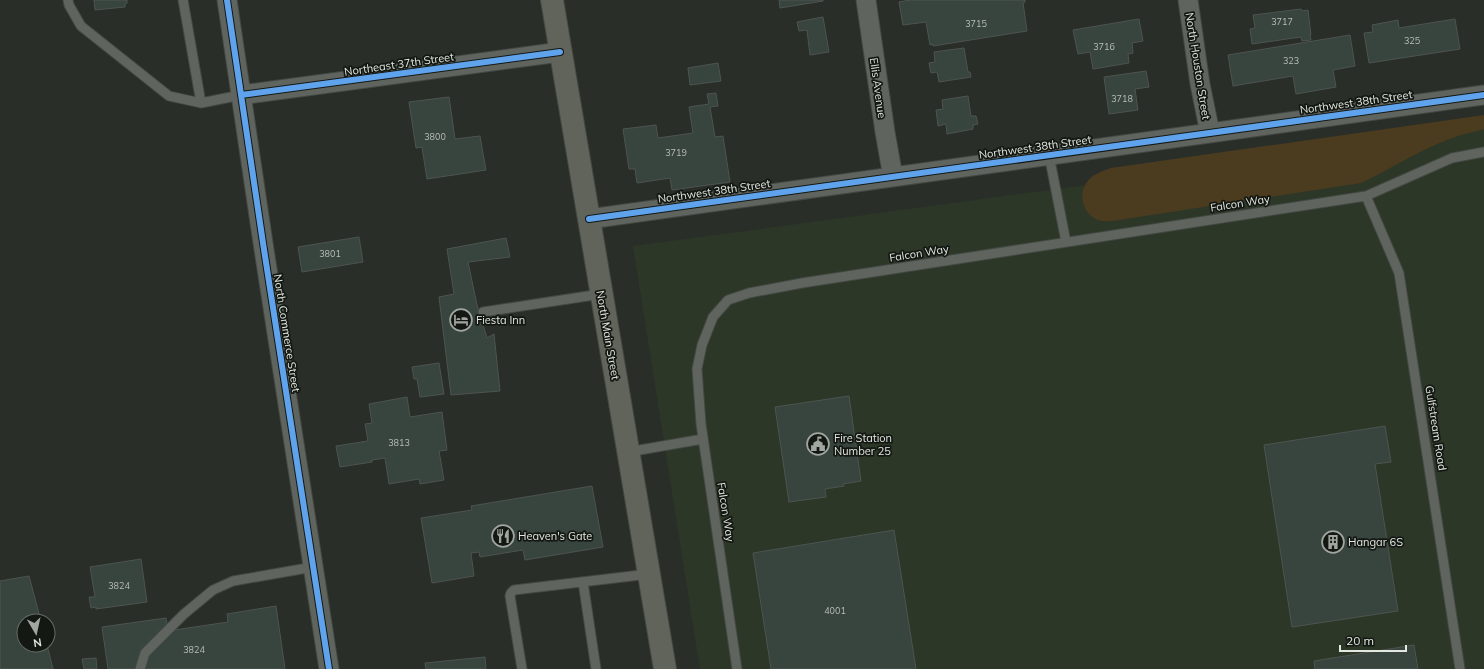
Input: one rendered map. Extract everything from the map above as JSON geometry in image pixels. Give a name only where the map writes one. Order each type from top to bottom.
[{"type":"main road","name":"North Main Street","points":[[552,0],[665,669]]},
{"type":"street","name":"North Commerce Street","points":[[227,0],[329,669]]},
{"type":"street","name":"Ellis Avenue","points":[[866,0],[884,132],[893,176]]},
{"type":"street","name":"North Houston Street","points":[[1188,0],[1200,84],[1210,133]]},
{"type":"street","name":"Northeast 37th Street","points":[[241,96],[560,52]]},
{"type":"street","name":"Northwest 38th Street","points":[[589,219],[1484,94]]},
{"type":"lane","points":[[68,0],[81,26],[169,96],[200,103],[241,96]]},
{"type":"lane","points":[[183,0],[200,103]]},
{"type":"lane","name":"Falcon Way","points":[[738,669],[703,439],[697,369],[702,345],[713,317],[728,300],[749,292],[802,283],[1366,196],[1452,158],[1484,152]]},
{"type":"lane","points":[[1049,155],[1066,242]]},
{"type":"lane","name":"Gulfstream Road","points":[[1366,196],[1400,273],[1460,669]]},
{"type":"lane","points":[[483,312],[601,294]]},
{"type":"lane","points":[[628,452],[703,439]]},
{"type":"lane","points":[[140,669],[145,653],[184,614],[213,590],[233,581],[313,568]]},
{"type":"lane","points":[[522,669],[510,596],[514,590],[649,574]]},
{"type":"lane","points":[[583,582],[596,669]]},
{"type":"shaded area","points":[[1484,115],[1484,129],[1452,138],[1432,146],[1361,183],[1108,221],[1103,221],[1091,216],[1082,200],[1084,188],[1089,179],[1098,173],[1111,168]]},
{"type":"shaded area","points":[[1484,125],[1484,669],[700,669],[633,246],[1109,182]]},
{"type":"building","points":[[94,0],[127,0],[127,3],[125,4],[125,7],[95,10]]},
{"type":"building","points":[[779,0],[823,0],[823,1],[780,8]]},
{"type":"building","points":[[910,0],[1025,0],[1023,3],[1027,31],[933,46],[933,44],[930,45],[926,22],[903,25],[899,2]]},
{"type":"building","points":[[1301,9],[1302,11],[1308,10],[1311,40],[1302,41],[1301,37],[1252,44],[1250,29],[1255,28],[1253,15]]},
{"type":"building","points":[[823,17],[829,52],[810,55],[807,30],[799,31],[797,22]]},
{"type":"building","points":[[1139,19],[1143,41],[1132,43],[1133,53],[1128,54],[1129,63],[1093,69],[1090,52],[1078,54],[1073,30]]},
{"type":"building","points":[[1455,19],[1460,49],[1369,63],[1364,33],[1373,32],[1372,25],[1398,20],[1399,28]]},
{"type":"building","points":[[1350,35],[1355,66],[1333,70],[1336,87],[1296,94],[1293,76],[1233,86],[1228,55]]},
{"type":"building","points":[[964,48],[968,72],[970,72],[971,77],[939,82],[937,72],[931,73],[929,63],[935,62],[934,52]]},
{"type":"building","points":[[718,63],[721,81],[690,85],[688,68]]},
{"type":"building","points":[[1146,71],[1149,87],[1135,89],[1138,110],[1109,114],[1104,77]]},
{"type":"building","points":[[716,93],[718,106],[710,107],[715,137],[723,136],[730,182],[672,190],[670,178],[637,183],[635,169],[629,169],[623,129],[656,125],[658,138],[693,133],[689,107],[709,104],[707,94]]},
{"type":"building","points":[[968,96],[971,116],[976,116],[978,124],[973,125],[973,129],[947,134],[946,124],[938,126],[936,110],[943,109],[942,100]]},
{"type":"building","points":[[449,97],[455,139],[480,136],[486,170],[427,179],[422,147],[416,148],[409,102]]},
{"type":"building","points":[[359,237],[363,262],[302,272],[298,247]]},
{"type":"building","name":"Fiesta Inn","points":[[506,238],[510,257],[468,262],[477,305],[487,338],[494,334],[500,391],[451,395],[439,297],[454,294],[447,249]]},
{"type":"building","points":[[439,363],[444,394],[420,397],[417,379],[414,379],[412,367]]},
{"type":"building","name":"Fire Station Number 25","points":[[849,396],[861,481],[825,489],[826,497],[789,502],[775,407]]},
{"type":"building","points":[[407,397],[410,417],[442,412],[447,450],[439,451],[444,480],[420,484],[419,479],[389,484],[385,458],[372,460],[372,462],[340,467],[336,446],[368,441],[365,424],[372,423],[369,404]]},
{"type":"building","name":"Hangar 6S","points":[[1385,426],[1391,462],[1375,464],[1398,611],[1292,627],[1264,445]]},
{"type":"building","points":[[592,486],[603,547],[525,560],[523,550],[480,557],[479,552],[471,553],[474,576],[432,583],[421,518],[472,510],[471,506]]},
{"type":"building","points":[[894,530],[916,669],[771,669],[753,553]]},
{"type":"building","points":[[141,559],[147,602],[96,609],[96,607],[91,608],[89,597],[95,597],[90,567]]},
{"type":"building","points":[[29,576],[39,613],[16,613],[16,653],[49,653],[53,669],[0,669],[0,581]]},
{"type":"building","points":[[276,606],[285,669],[108,669],[102,627],[166,618],[168,631],[228,622],[227,614]]},
{"type":"building","points":[[1414,645],[1418,669],[1315,669],[1314,661]]},
{"type":"building","points":[[485,657],[486,669],[426,669],[425,663]]},
{"type":"building","points":[[96,658],[97,669],[84,669],[82,659]]},
{"type":"cycle path","points":[[227,0],[329,669]]},
{"type":"cycle path","points":[[241,95],[560,52]]},
{"type":"cycle path","points":[[589,219],[1484,95]]},
{"type":"place","name":"Fiesta Inn","points":[[461,320]]},
{"type":"place","name":"Fire Station Number 25","points":[[818,444]]},
{"type":"place","name":"Heaven's Gate","points":[[503,536]]},
{"type":"place","name":"Hangar 6S","points":[[1333,542]]}]
